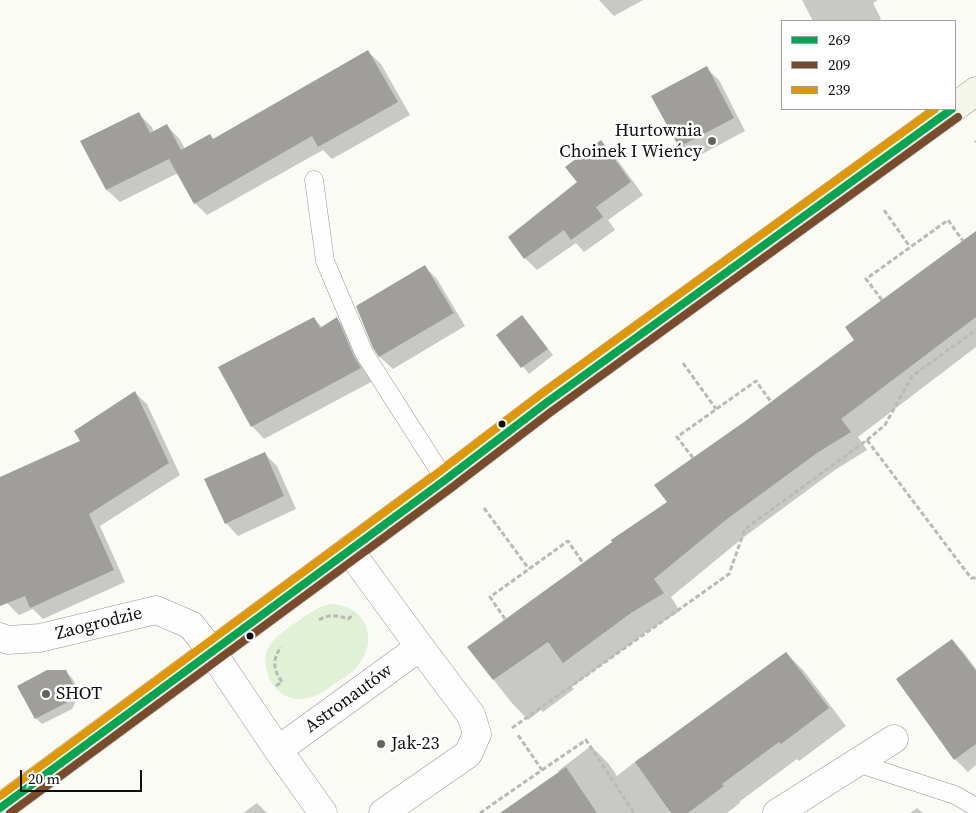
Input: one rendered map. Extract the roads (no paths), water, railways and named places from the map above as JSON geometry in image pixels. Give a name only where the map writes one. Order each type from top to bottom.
[{"type":"street","points":[[956,106],[976,91]]},
{"type":"street","points":[[0,808],[554,398],[950,110]]},
{"type":"street","points":[[349,550],[471,715],[477,734],[468,754],[383,813]]},
{"type":"street","name":"Zaogrodzie","points":[[0,637],[8,640],[40,638],[156,610],[191,626],[212,652]]},
{"type":"street","name":"Astronautów","points":[[278,750],[420,647]]},
{"type":"street","points":[[212,652],[323,813]]},
{"type":"street","points":[[777,813],[894,739]]},
{"type":"lane","points":[[314,180],[325,261],[364,353],[445,480]]},
{"type":"lane","points":[[857,763],[955,795],[976,807]]},
{"type":"place","name":"Hurtownia Choinek I Wieńcy","points":[[712,141]]},
{"type":"place","name":"SHOT","points":[[46,694]]},
{"type":"place","name":"Jak-23","points":[[381,744]]}]
